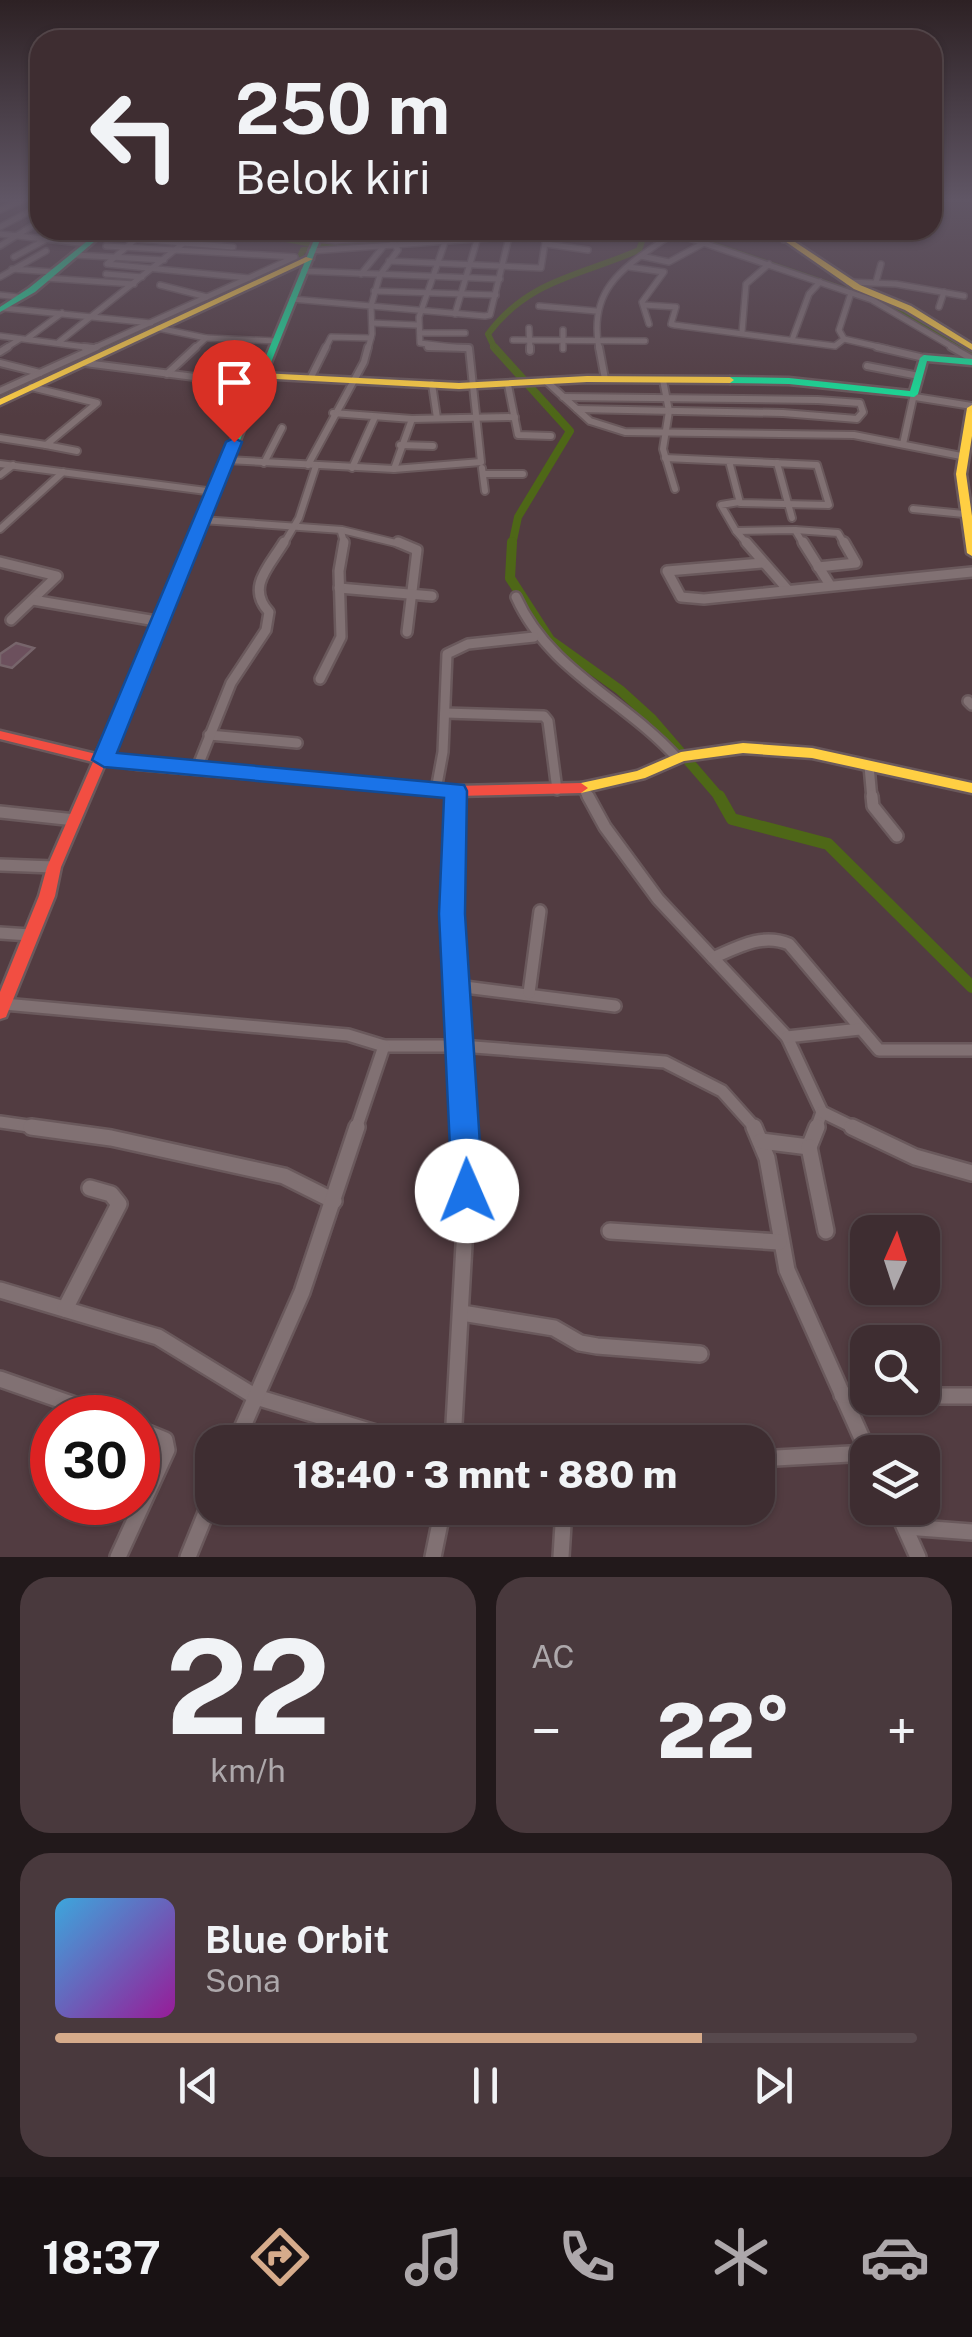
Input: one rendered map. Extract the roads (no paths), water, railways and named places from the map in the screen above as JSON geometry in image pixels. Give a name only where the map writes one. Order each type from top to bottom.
[{"type":"main road","points":[[1,305],[55,271]]},
{"type":"main road","points":[[1,398],[257,280],[285,271]]},
{"type":"main road","points":[[2,1002],[54,867],[162,622],[202,520],[206,492],[226,460],[303,271]]},
{"type":"main road","points":[[827,271],[850,287],[916,312],[972,348]]},
{"type":"main road","points":[[259,381],[311,377],[473,386],[605,379],[823,382],[914,395],[924,358],[972,361]]},
{"type":"main road","points":[[972,407],[965,459],[964,514],[972,553]]},
{"type":"main road","points":[[0,734],[104,760],[436,790],[584,788],[640,775],[674,753],[725,748],[812,753],[972,788]]},
{"type":"street","points":[[15,271],[134,284]]},
{"type":"street","points":[[59,342],[151,271]]},
{"type":"street","points":[[177,271],[257,280],[272,271]]},
{"type":"street","points":[[355,271],[500,279]]},
{"type":"street","points":[[361,274],[364,271]]},
{"type":"street","points":[[196,768],[231,683],[266,630],[269,612],[258,600],[256,591],[311,489],[312,466],[333,412],[356,380],[371,338],[371,306],[382,271]]},
{"type":"street","points":[[434,271],[420,310],[418,329],[423,346],[468,348],[485,491]]},
{"type":"street","points":[[455,314],[469,271]]},
{"type":"street","points":[[292,299],[490,315],[503,271]]},
{"type":"street","points":[[605,379],[596,311],[625,271]]},
{"type":"street","points":[[649,324],[642,300],[664,272],[656,271]]},
{"type":"street","points":[[742,332],[745,282],[755,271]]},
{"type":"street","points":[[787,271],[850,287],[972,361]]},
{"type":"street","points":[[876,282],[879,271]]},
{"type":"street","points":[[106,274],[143,277]]},
{"type":"street","points":[[792,340],[809,294],[820,282]]},
{"type":"street","points":[[850,287],[876,282],[964,296]]},
{"type":"street","points":[[160,285],[215,299]]},
{"type":"street","points":[[850,287],[839,330],[844,339],[924,358]]},
{"type":"street","points":[[374,291],[496,295]]},
{"type":"street","points":[[939,308],[944,292]]},
{"type":"street","points":[[1,305],[96,316],[206,338],[276,341]]},
{"type":"street","points":[[644,305],[676,308],[671,324],[838,346],[844,339]]},
{"type":"street","points":[[539,306],[596,311]]},
{"type":"street","points":[[0,352],[62,313]]},
{"type":"street","points":[[361,318],[418,329],[466,332]]},
{"type":"street","points":[[1,398],[40,373],[155,326]]},
{"type":"street","points":[[529,328],[530,350]]},
{"type":"street","points":[[562,335],[563,350]]},
{"type":"street","points":[[514,340],[562,335],[645,341]]},
{"type":"street","points":[[0,336],[95,348]]},
{"type":"street","points":[[311,377],[331,337],[371,338]]},
{"type":"street","points":[[167,374],[206,338]]},
{"type":"street","points":[[85,362],[167,374],[259,381]]},
{"type":"street","points":[[0,364],[40,373]]},
{"type":"street","points":[[867,366],[919,376]]},
{"type":"street","points":[[663,380],[668,411],[665,458],[675,489]]},
{"type":"street","points":[[544,381],[590,421],[618,430],[854,435],[965,459]]},
{"type":"street","points":[[432,384],[437,418]]},
{"type":"street","points":[[514,385],[518,435],[551,436]]},
{"type":"street","points":[[31,387],[98,404],[46,446]]},
{"type":"street","points":[[904,444],[914,395],[972,407]]},
{"type":"street","points":[[563,397],[845,402],[862,404],[863,412],[857,419],[815,414],[577,410]]},
{"type":"street","points":[[333,412],[412,420],[515,417]]},
{"type":"street","points":[[352,468],[374,417]]},
{"type":"street","points":[[394,469],[412,420]]},
{"type":"street","points":[[264,463],[282,428]]},
{"type":"street","points":[[0,438],[77,451]]},
{"type":"street","points":[[400,445],[433,446]]},
{"type":"street","points":[[665,458],[817,465],[829,505],[722,505],[736,531],[788,590]]},
{"type":"street","points":[[226,460],[394,469],[481,462]]},
{"type":"street","points":[[729,460],[739,502]]},
{"type":"street","points":[[777,463],[792,518]]},
{"type":"street","points":[[0,464],[206,492]]},
{"type":"street","points":[[0,476],[13,466]]},
{"type":"street","points":[[0,529],[63,472]]},
{"type":"street","points":[[484,474],[523,474]]},
{"type":"street","points":[[913,509],[964,514]]},
{"type":"street","points":[[202,520],[342,532],[418,550],[407,632]]},
{"type":"street","points":[[795,530],[830,584]]},
{"type":"street","points":[[736,531],[836,532],[856,563],[818,567]]},
{"type":"street","points":[[320,679],[342,636],[342,532]]},
{"type":"street","points":[[0,562],[57,576],[12,620]]},
{"type":"street","points":[[762,563],[672,568],[668,572],[681,597],[713,598],[972,572]]},
{"type":"street","points":[[339,588],[432,596]]},
{"type":"street","points":[[516,597],[534,637],[674,753]]},
{"type":"street","points":[[34,600],[162,622]]},
{"type":"street","points":[[436,790],[444,752],[447,654],[453,648],[534,637]]},
{"type":"street","points":[[445,713],[544,716],[557,790]]},
{"type":"street","points":[[209,736],[298,743]]},
{"type":"street","points":[[868,766],[873,806],[897,836]]},
{"type":"street","points":[[584,788],[605,828],[658,899],[787,1037],[822,1112],[886,1146],[972,1172]]},
{"type":"street","points":[[454,1425],[467,1191],[452,914],[456,791]]},
{"type":"street","points":[[0,812],[75,820]]},
{"type":"street","points":[[0,865],[54,867]]},
{"type":"street","points":[[528,994],[540,911]]},
{"type":"street","points":[[0,932],[30,935]]},
{"type":"street","points":[[713,958],[779,938],[789,944],[872,1044],[888,1052],[972,1050]]},
{"type":"street","points":[[457,986],[615,1006]]},
{"type":"street","points":[[2,1002],[348,1035],[384,1046],[460,1046],[664,1062],[688,1068],[731,1100],[762,1141],[787,1270],[860,1435]]},
{"type":"street","points":[[787,1037],[860,1029]]},
{"type":"street","points":[[244,1425],[284,1339],[334,1202],[384,1046]]},
{"type":"street","points":[[822,1112],[809,1146],[826,1231]]},
{"type":"street","points":[[0,1122],[111,1138],[284,1176],[334,1202]]},
{"type":"street","points":[[762,1141],[809,1146]]},
{"type":"street","points":[[65,1309],[119,1204],[111,1194],[90,1188]]},
{"type":"street","points":[[610,1231],[780,1242]]},
{"type":"street","points":[[0,1290],[158,1336],[256,1397],[349,1425]]},
{"type":"street","points":[[462,1313],[554,1328],[597,1346],[700,1354]]},
{"type":"street","points":[[0,1379],[46,1395]]},
{"type":"street","points":[[842,1394],[850,1394]]},
{"type":"street","points":[[940,1396],[972,1396]]},
{"type":"street","points":[[160,1437],[166,1440],[167,1450],[160,1465]]},
{"type":"street","points":[[775,1458],[850,1454]]},
{"type":"street","points":[[118,1557],[133,1525]]},
{"type":"street","points":[[188,1557],[201,1525]]},
{"type":"street","points":[[433,1557],[440,1525]]},
{"type":"street","points":[[562,1557],[563,1525]]},
{"type":"street","points":[[918,1557],[906,1527],[972,1532]]},
{"type":"waterway","points":[[494,347],[488,334],[521,301],[584,271]]},
{"type":"waterway","points":[[788,271],[901,309],[969,355]]},
{"type":"waterway","points":[[106,349],[155,327]]},
{"type":"waterway","points":[[94,355],[112,347]]},
{"type":"waterway","points":[[494,347],[570,431],[518,517],[512,545]]},
{"type":"waterway","points":[[512,542],[510,578],[550,640],[620,690],[652,719],[720,798]]},
{"type":"waterway","points":[[720,798],[732,819],[828,844],[972,987]]}]
